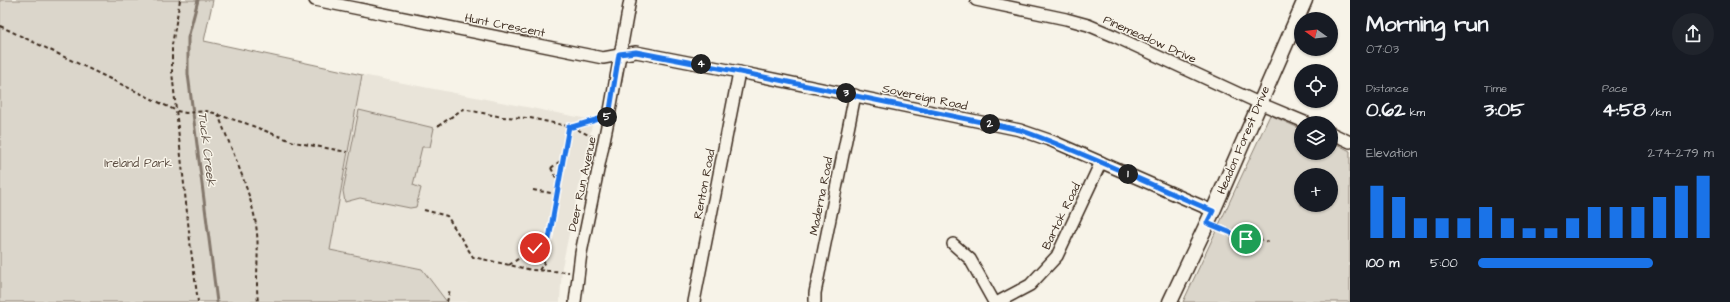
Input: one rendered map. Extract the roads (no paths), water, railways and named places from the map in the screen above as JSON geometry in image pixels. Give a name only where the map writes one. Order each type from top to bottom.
[{"type":"street","name":"Hunt Crescent","points":[[315,0],[603,58],[619,54]]},
{"type":"street","name":"Deer Run Avenue","points":[[574,302],[577,272],[604,142],[630,0]]},
{"type":"street","name":"Pinemeadow Drive","points":[[976,0],[1088,25],[1294,118]]},
{"type":"street","name":"Headon Forest Drive","points":[[1170,302],[1210,217],[1305,0]]},
{"type":"street","name":"Sovereign Road","points":[[619,54],[636,52],[855,95],[1020,130],[1052,141],[1101,162],[1210,217]]},
{"type":"street","name":"Renton Road","points":[[694,302],[740,72]]},
{"type":"street","name":"Maderna Road","points":[[815,302],[815,293],[855,95]]},
{"type":"street","points":[[1338,136],[1350,142]]},
{"type":"street","name":"Bartok Road","points":[[998,302],[1030,285],[1057,256],[1101,162]]},
{"type":"street","points":[[953,244],[970,258],[994,302]]},
{"type":"waterway","name":"Tuck Creek","points":[[198,0],[188,38],[188,74],[217,302]]},
{"type":"park label","name":"Ireland Park","points":[[138,163]]}]
